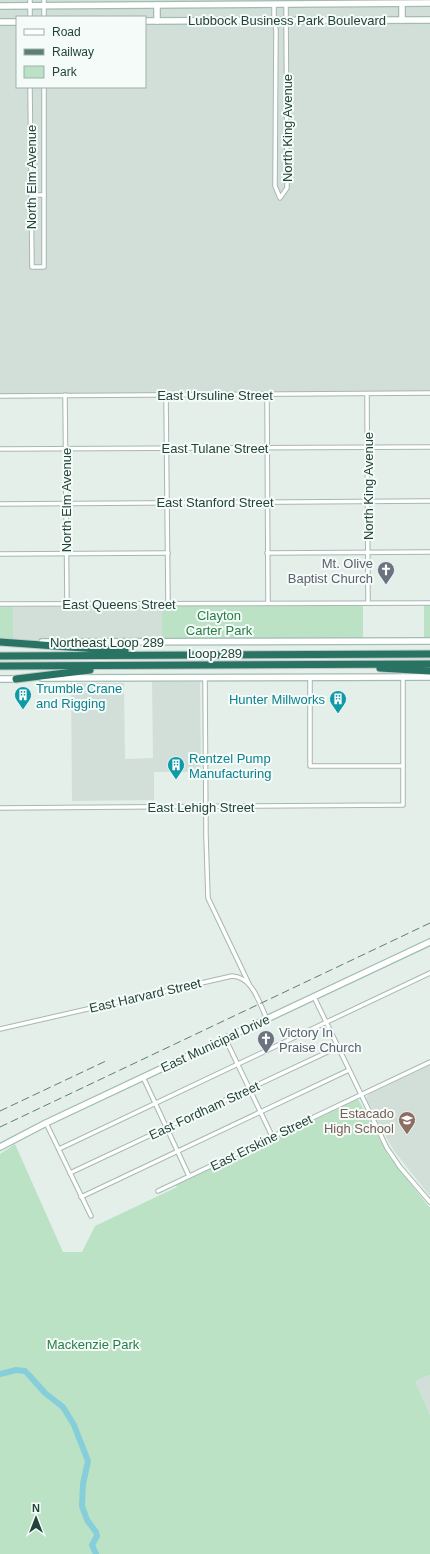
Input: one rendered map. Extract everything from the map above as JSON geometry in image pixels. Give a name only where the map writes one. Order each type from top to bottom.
[{"type":"highway","points":[[0,641],[199,655]]},
{"type":"highway","points":[[328,654],[430,649]]},
{"type":"highway","name":"Loop 289","points":[[0,656],[430,654]]},
{"type":"highway","points":[[332,664],[430,671]]},
{"type":"highway","name":"Loop 289","points":[[0,666],[430,664]]},
{"type":"highway","points":[[16,679],[74,671],[174,668],[215,665]]},
{"type":"street","name":"Lubbock Business Park Boulevard","points":[[0,6],[30,3],[157,5],[430,4]]},
{"type":"street","points":[[30,3],[30,16]]},
{"type":"street","points":[[44,3],[44,16]]},
{"type":"street","name":"North King Avenue","points":[[274,4],[274,20],[276,30],[275,186],[280,198],[287,188],[286,4]]},
{"type":"street","points":[[402,4],[402,20]]},
{"type":"street","points":[[157,5],[157,21]]},
{"type":"street","name":"Lubbock Business Park Boulevard","points":[[146,21],[430,20]]},
{"type":"street","points":[[0,22],[16,22]]},
{"type":"street","name":"North Elm Avenue","points":[[30,88],[32,267],[44,267],[44,88]]},
{"type":"street","points":[[32,195],[44,195]]},
{"type":"street","name":"East Ursuline Street","points":[[0,396],[430,393]]},
{"type":"street","points":[[267,394],[268,603]]},
{"type":"street","name":"North King Avenue","points":[[367,394],[368,603]]},
{"type":"street","points":[[166,395],[168,604]]},
{"type":"street","name":"North Elm Avenue","points":[[65,396],[67,604]]},
{"type":"street","name":"East Tulane Street","points":[[0,449],[430,447]]},
{"type":"street","name":"East Stanford Street","points":[[0,504],[430,501]]},
{"type":"street","points":[[268,553],[430,552]]},
{"type":"street","points":[[0,554],[168,553]]},
{"type":"street","name":"East Queens Street","points":[[0,604],[430,602]]},
{"type":"street","name":"Northeast Loop 289","points":[[0,641],[430,641]]},
{"type":"street","points":[[310,677],[310,766],[403,766],[403,676]]},
{"type":"street","points":[[205,677],[208,898],[267,1019]]},
{"type":"street","points":[[0,679],[430,677]]},
{"type":"street","name":"East Lehigh Street","points":[[0,808],[403,805],[403,766]]},
{"type":"street","name":"East Municipal Drive","points":[[0,1147],[46,1123],[430,942]]},
{"type":"street","points":[[59,1149],[430,973]]},
{"type":"street","name":"East Harvard Street","points":[[0,1029],[227,976],[242,977],[249,984]]},
{"type":"street","points":[[314,997],[378,1131],[393,1157],[430,1202]]},
{"type":"street","points":[[225,1038],[272,1136]]},
{"type":"street","name":"East Fordham Street","points":[[70,1173],[338,1047]]},
{"type":"street","name":"East Erskine Street","points":[[158,1191],[430,1062]]},
{"type":"street","points":[[81,1197],[349,1070]]},
{"type":"street","points":[[143,1077],[189,1176]]},
{"type":"street","points":[[46,1123],[91,1216]]},
{"type":"shaded area","points":[[0,0],[430,0],[430,391],[0,394]]},
{"type":"shaded area","points":[[162,606],[162,639],[13,640],[13,607]]},
{"type":"shaded area","points":[[152,682],[200,682],[201,772],[154,772],[154,800],[72,801],[71,683],[124,683],[125,759],[153,758]]},
{"type":"shaded area","name":"Estacado High School","points":[[430,1065],[430,1196],[394,1151],[366,1098],[369,1094]]},
{"type":"shaded area","points":[[430,1375],[430,1415],[416,1383],[417,1380]]},
{"type":"green space","name":"Clayton Carter Park","points":[[363,605],[363,638],[162,639],[162,606]]},
{"type":"green space","points":[[424,605],[430,605],[430,638],[424,638]]},
{"type":"green space","points":[[0,607],[13,607],[13,640],[0,639]]},
{"type":"green space","name":"Mackenzie Park","points":[[358,1099],[388,1155],[430,1208],[430,1375],[417,1380],[416,1383],[430,1415],[430,1554],[0,1554],[0,1154],[15,1144],[63,1252],[82,1252],[95,1226],[177,1187],[176,1185]]},
{"type":"waterway","points":[[0,1374],[16,1370],[25,1371],[45,1393],[63,1407],[74,1425],[88,1461],[83,1484],[82,1506],[87,1520],[96,1532],[97,1536],[92,1545],[96,1554]]},
{"type":"railway","points":[[0,1127],[430,923]]},
{"type":"railway","points":[[0,1111],[108,1060]]},
{"type":"place","name":"Mt. Olive Baptist Church","points":[[386,585]]},
{"type":"place","name":"Trumble Crane and Rigging","points":[[23,710]]},
{"type":"place","name":"Hunter Millworks","points":[[338,714]]},
{"type":"place","name":"Rentzel Pump Manufacturing","points":[[176,780]]},
{"type":"place","name":"Victory In Praise Church","points":[[266,1054]]},
{"type":"place","name":"Estacado High School","points":[[407,1135]]}]
